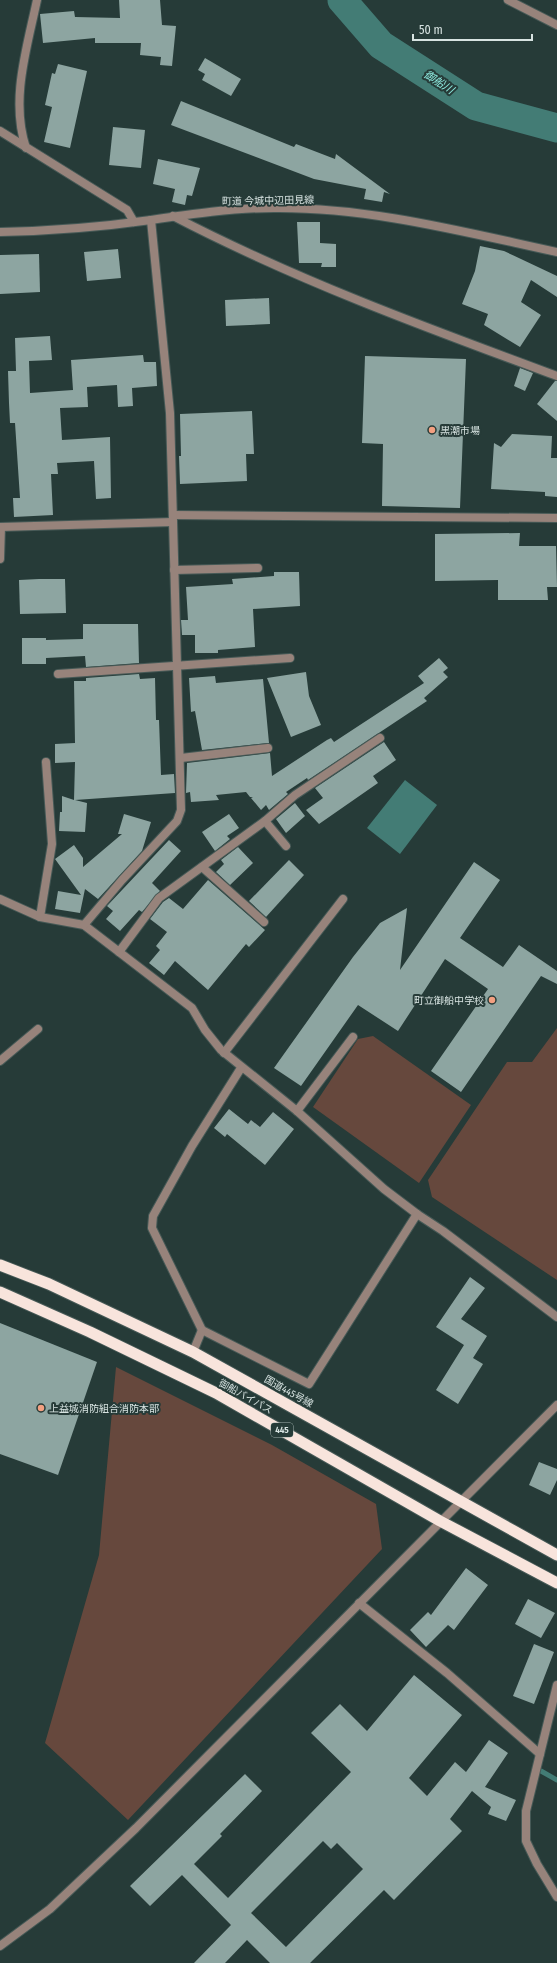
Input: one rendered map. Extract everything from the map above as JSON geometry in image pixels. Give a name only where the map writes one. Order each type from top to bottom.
[{"type":"highway","name":"国道445号線","points":[[0,1265],[49,1284],[193,1352],[557,1555]]},
{"type":"highway","name":"御船バイパス","points":[[0,1292],[90,1332],[216,1393],[440,1521],[557,1583]]},
{"type":"street","points":[[26,148],[20,119],[21,89],[24,57],[37,0]]},
{"type":"street","points":[[508,0],[557,25]]},
{"type":"street","points":[[0,131],[128,210],[134,222]]},
{"type":"street","name":"町道 今城中辺田見線","points":[[0,232],[70,229],[214,211],[272,208],[314,208],[416,222],[557,252]]},
{"type":"street","points":[[173,216],[214,237],[344,294],[557,376]]},
{"type":"street","points":[[84,925],[180,816],[182,790],[170,412],[151,220]]},
{"type":"street","points":[[0,559],[1,527],[173,519],[557,518]]},
{"type":"street","points":[[174,570],[258,568]]},
{"type":"street","points":[[58,674],[290,658]]},
{"type":"street","points":[[119,952],[159,898],[265,821],[295,795],[380,738]]},
{"type":"street","points":[[181,758],[268,748]]},
{"type":"street","points":[[40,917],[52,844],[46,762]]},
{"type":"street","points":[[265,821],[286,846]]},
{"type":"street","points":[[202,867],[264,922]]},
{"type":"street","points":[[0,899],[40,917],[84,925],[192,1008],[205,1030],[224,1053],[297,1111],[384,1189],[417,1214],[449,1235],[557,1317]]},
{"type":"street","points":[[224,1053],[343,899]]},
{"type":"street","points":[[0,1061],[38,1028]]},
{"type":"street","points":[[297,1111],[352,1036]]},
{"type":"street","points":[[241,1068],[192,1146],[153,1216],[152,1228],[202,1330],[309,1384],[417,1214]]},
{"type":"street","points":[[193,1352],[202,1330]]},
{"type":"street","points":[[0,1946],[50,1909],[136,1828],[460,1500],[557,1405]]},
{"type":"street","points":[[359,1603],[447,1673],[540,1754]]},
{"type":"street","points":[[557,1685],[526,1811],[526,1840],[537,1864],[557,1898]]},
{"type":"shaded area","points":[[557,1028],[557,1280],[432,1197],[428,1180],[507,1062],[532,1062]]},
{"type":"shaded area","points":[[373,1036],[471,1105],[419,1183],[313,1107],[358,1039]]},
{"type":"shaded area","points":[[116,1367],[272,1445],[376,1504],[382,1549],[128,1820],[45,1743],[99,1555]]},
{"type":"water","points":[[405,780],[437,805],[400,854],[367,828]]},
{"type":"building","points":[[119,0],[160,0],[162,25],[176,26],[172,66],[160,65],[161,57],[140,55],[141,43],[95,43],[95,38],[43,43],[40,14],[74,11],[75,17],[120,18]]},
{"type":"building","points":[[205,58],[241,79],[231,96],[202,80],[205,74],[198,70]]},
{"type":"building","points":[[58,64],[87,71],[70,148],[44,142],[52,107],[45,105],[52,73],[55,74]]},
{"type":"building","points":[[181,101],[294,147],[296,144],[335,159],[336,154],[390,194],[384,192],[382,202],[364,199],[366,189],[314,179],[171,125]]},
{"type":"building","points":[[113,127],[145,130],[141,168],[109,165]]},
{"type":"building","points":[[158,159],[200,168],[192,196],[187,195],[185,205],[172,202],[175,189],[153,184]]},
{"type":"building","points":[[297,222],[320,222],[320,243],[336,244],[336,267],[321,267],[322,263],[299,263]]},
{"type":"building","points":[[480,246],[504,251],[557,276],[557,297],[531,280],[521,302],[541,315],[520,347],[484,325],[488,314],[462,304],[475,271]]},
{"type":"building","points":[[118,249],[121,278],[87,281],[84,252]]},
{"type":"building","points":[[39,254],[40,292],[0,294],[0,255]]},
{"type":"building","points":[[269,298],[270,324],[226,326],[225,300]]},
{"type":"building","points":[[50,336],[52,360],[29,361],[30,393],[73,390],[71,360],[143,355],[144,362],[156,362],[157,386],[132,388],[133,406],[118,407],[117,385],[87,387],[88,407],[60,408],[62,440],[110,437],[111,498],[96,499],[94,461],[57,463],[58,474],[51,474],[53,515],[14,517],[13,498],[20,498],[15,423],[10,423],[8,371],[16,371],[15,338]]},
{"type":"building","points":[[365,356],[466,359],[460,508],[382,506],[383,444],[362,443]]},
{"type":"building","points":[[520,368],[533,373],[525,391],[514,386]]},
{"type":"building","points":[[555,381],[557,381],[557,421],[537,404]]},
{"type":"building","points":[[252,411],[254,454],[246,454],[247,481],[180,484],[180,414]]},
{"type":"building","points":[[512,434],[552,436],[551,458],[557,458],[557,497],[545,496],[545,492],[491,489],[494,443],[501,447]]},
{"type":"building","points":[[520,533],[519,546],[556,546],[557,587],[547,587],[548,600],[498,600],[498,580],[435,581],[435,534]]},
{"type":"building","points":[[274,572],[299,572],[300,606],[253,609],[255,647],[218,650],[218,653],[195,653],[195,635],[182,635],[181,620],[188,620],[186,587],[233,584],[232,579],[274,576]]},
{"type":"building","points":[[65,579],[66,613],[20,614],[19,580]]},
{"type":"building","points":[[83,624],[138,624],[139,663],[86,667],[85,656],[46,658],[46,664],[22,664],[22,638],[46,638],[46,640],[83,639]]},
{"type":"building","points":[[439,658],[448,668],[443,672],[448,677],[424,698],[427,701],[308,780],[307,778],[286,792],[288,794],[269,810],[266,805],[261,810],[251,798],[253,797],[250,797],[246,792],[216,795],[219,800],[191,802],[190,792],[186,793],[187,763],[270,753],[272,776],[327,740],[331,738],[334,742],[424,683],[418,676]]},
{"type":"building","points":[[306,672],[309,696],[321,725],[291,737],[267,678]]},
{"type":"building","points":[[139,674],[140,679],[155,678],[156,720],[159,720],[161,775],[174,774],[175,793],[75,800],[87,803],[85,832],[59,831],[60,812],[62,812],[62,796],[74,800],[75,762],[55,763],[55,744],[75,743],[74,681],[86,681],[86,678]]},
{"type":"building","points":[[215,676],[216,683],[263,679],[269,743],[202,750],[195,711],[191,712],[189,678]]},
{"type":"building","points":[[384,742],[396,760],[373,776],[378,783],[319,824],[306,810],[323,798],[315,788]]},
{"type":"building","points":[[295,803],[305,816],[286,833],[276,819]]},
{"type":"building","points":[[124,814],[151,822],[142,851],[98,899],[85,889],[80,913],[55,909],[58,891],[81,895],[55,859],[74,845],[83,858],[83,867],[122,834],[118,834]]},
{"type":"building","points":[[229,814],[239,828],[227,836],[230,839],[215,851],[202,832]]},
{"type":"building","points":[[169,840],[181,851],[152,883],[160,891],[142,912],[139,910],[120,931],[106,919],[113,911],[107,906]]},
{"type":"building","points":[[238,847],[253,863],[230,885],[216,872],[224,864],[221,860]]},
{"type":"building","points":[[289,860],[304,875],[266,917],[249,901]]},
{"type":"building","points":[[474,862],[500,880],[460,938],[503,967],[519,945],[557,971],[557,984],[541,976],[461,1092],[431,1071],[488,989],[445,959],[398,1031],[358,1005],[301,1086],[274,1068],[353,957],[380,923],[407,908],[400,970]]},
{"type":"building","points":[[208,880],[265,930],[249,947],[246,944],[208,990],[175,961],[164,975],[149,963],[160,950],[156,946],[167,932],[150,919],[163,902],[169,898],[183,909]]},
{"type":"building","points":[[229,1109],[248,1124],[251,1120],[260,1127],[273,1112],[294,1129],[265,1165],[227,1134],[225,1137],[214,1128]]},
{"type":"building","points":[[470,1277],[485,1288],[461,1319],[487,1336],[473,1358],[483,1364],[458,1404],[436,1390],[464,1345],[436,1327]]},
{"type":"building","name":"上益城消防組合消防本部","points":[[0,1323],[97,1362],[58,1475],[0,1454]]},
{"type":"building","points":[[539,1462],[557,1469],[557,1480],[550,1495],[529,1485]]},
{"type":"building","points":[[466,1568],[488,1585],[454,1630],[448,1625],[426,1647],[410,1630],[428,1612],[431,1615]]},
{"type":"building","points":[[528,1599],[555,1613],[541,1638],[515,1624]]},
{"type":"building","points":[[534,1644],[554,1652],[534,1704],[513,1696]]},
{"type":"building","points":[[414,1675],[462,1715],[409,1778],[427,1796],[455,1762],[466,1772],[489,1740],[508,1753],[485,1787],[516,1800],[506,1821],[488,1814],[491,1807],[472,1791],[450,1819],[462,1831],[394,1900],[384,1890],[310,1963],[270,1963],[247,1940],[225,1963],[194,1963],[231,1925],[182,1875],[150,1906],[130,1886],[245,1774],[262,1791],[220,1834],[222,1836],[194,1864],[228,1898],[351,1772],[311,1733],[340,1704],[367,1731]],"holes":[[[323,1841],[331,1849],[337,1843],[363,1869],[286,1947],[251,1913]]]},
{"type":"waterway","name":"御船川","points":[[342,0],[381,45],[476,106],[557,128]]},
{"type":"waterway","points":[[541,1771],[557,1780]]},
{"type":"place","name":"黒潮市場","points":[[432,430]]},
{"type":"place","name":"町立御船中学校","points":[[492,1000]]},
{"type":"place","name":"上益城消防組合消防本部","points":[[41,1408]]}]
